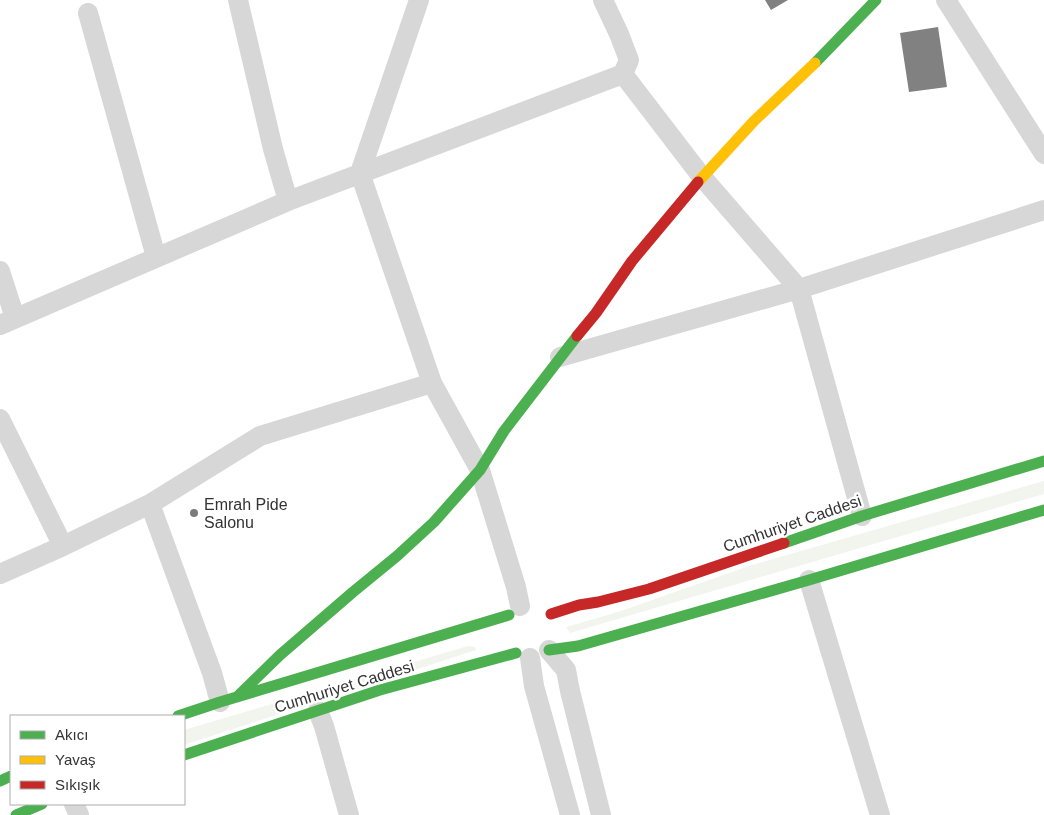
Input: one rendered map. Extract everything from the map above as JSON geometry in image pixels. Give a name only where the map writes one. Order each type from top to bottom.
[{"type":"main road","points":[[228,699],[397,556],[434,522],[480,470],[504,431],[596,312],[632,261],[702,176],[754,121],[818,60],[876,0]]},
{"type":"main road","name":"Cumhuriyet Caddesi","points":[[549,615],[649,589],[862,516],[1044,461]]},
{"type":"main road","name":"Cumhuriyet Caddesi","points":[[185,755],[380,690],[523,656],[544,654],[553,643],[578,646],[1044,510]]},
{"type":"main road","points":[[504,628],[506,621],[519,609]]},
{"type":"main road","name":"Cumhuriyet Caddesi","points":[[181,715],[519,609]]},
{"type":"main road","points":[[506,643],[523,656]]},
{"type":"main road","points":[[16,815],[40,805]]},
{"type":"street","points":[[238,0],[273,149],[288,201]]},
{"type":"street","points":[[418,0],[360,174],[432,383],[480,470],[516,587],[519,609]]},
{"type":"street","points":[[0,270],[8,321],[288,201],[623,74],[629,60],[619,34],[602,0]]},
{"type":"street","points":[[946,0],[1044,154]]},
{"type":"street","points":[[88,13],[156,257]]},
{"type":"street","points":[[623,74],[702,176],[799,289],[862,516]]},
{"type":"street","points":[[560,357],[799,289],[1044,210]]},
{"type":"street","points":[[0,574],[150,504],[260,436],[432,383]]},
{"type":"street","points":[[0,419],[63,546]]},
{"type":"street","points":[[150,504],[212,673],[228,699]]},
{"type":"street","points":[[809,580],[880,815]]},
{"type":"street","points":[[553,643],[566,670],[602,815]]},
{"type":"street","points":[[523,656],[534,686],[570,815]]},
{"type":"street","points":[[318,711],[349,815]]},
{"type":"shaded area","points":[[1044,481],[1044,494],[570,633],[566,627],[618,612],[749,566]]},
{"type":"shaded area","points":[[468,646],[475,647],[476,650],[185,745],[185,730]]},
{"type":"building","points":[[765,0],[788,0],[771,10]]},
{"type":"building","points":[[938,27],[947,87],[909,92],[900,33]]},
{"type":"traffic: fast","points":[[815,63],[876,0]]},
{"type":"traffic: fast","points":[[237,697],[280,655],[397,556],[434,522],[480,470],[504,431],[577,336]]},
{"type":"traffic: fast","points":[[784,543],[862,516],[1044,461]]},
{"type":"traffic: fast","points":[[549,650],[578,646],[1044,510]]},
{"type":"traffic: fast","points":[[181,715],[509,615]]},
{"type":"traffic: fast","points":[[185,755],[380,690],[516,653]]},
{"type":"traffic: fast","points":[[0,781],[10,776]]},
{"type":"traffic: fast","points":[[16,815],[40,805]]},
{"type":"traffic: slow","points":[[698,182],[754,121],[815,63]]},
{"type":"traffic: jam","points":[[577,336],[596,313],[632,261],[698,182]]},
{"type":"traffic: jam","points":[[551,614],[579,605],[649,589],[784,543]]},
{"type":"place","name":"Emrah Pide Salonu","points":[[194,513]]}]
